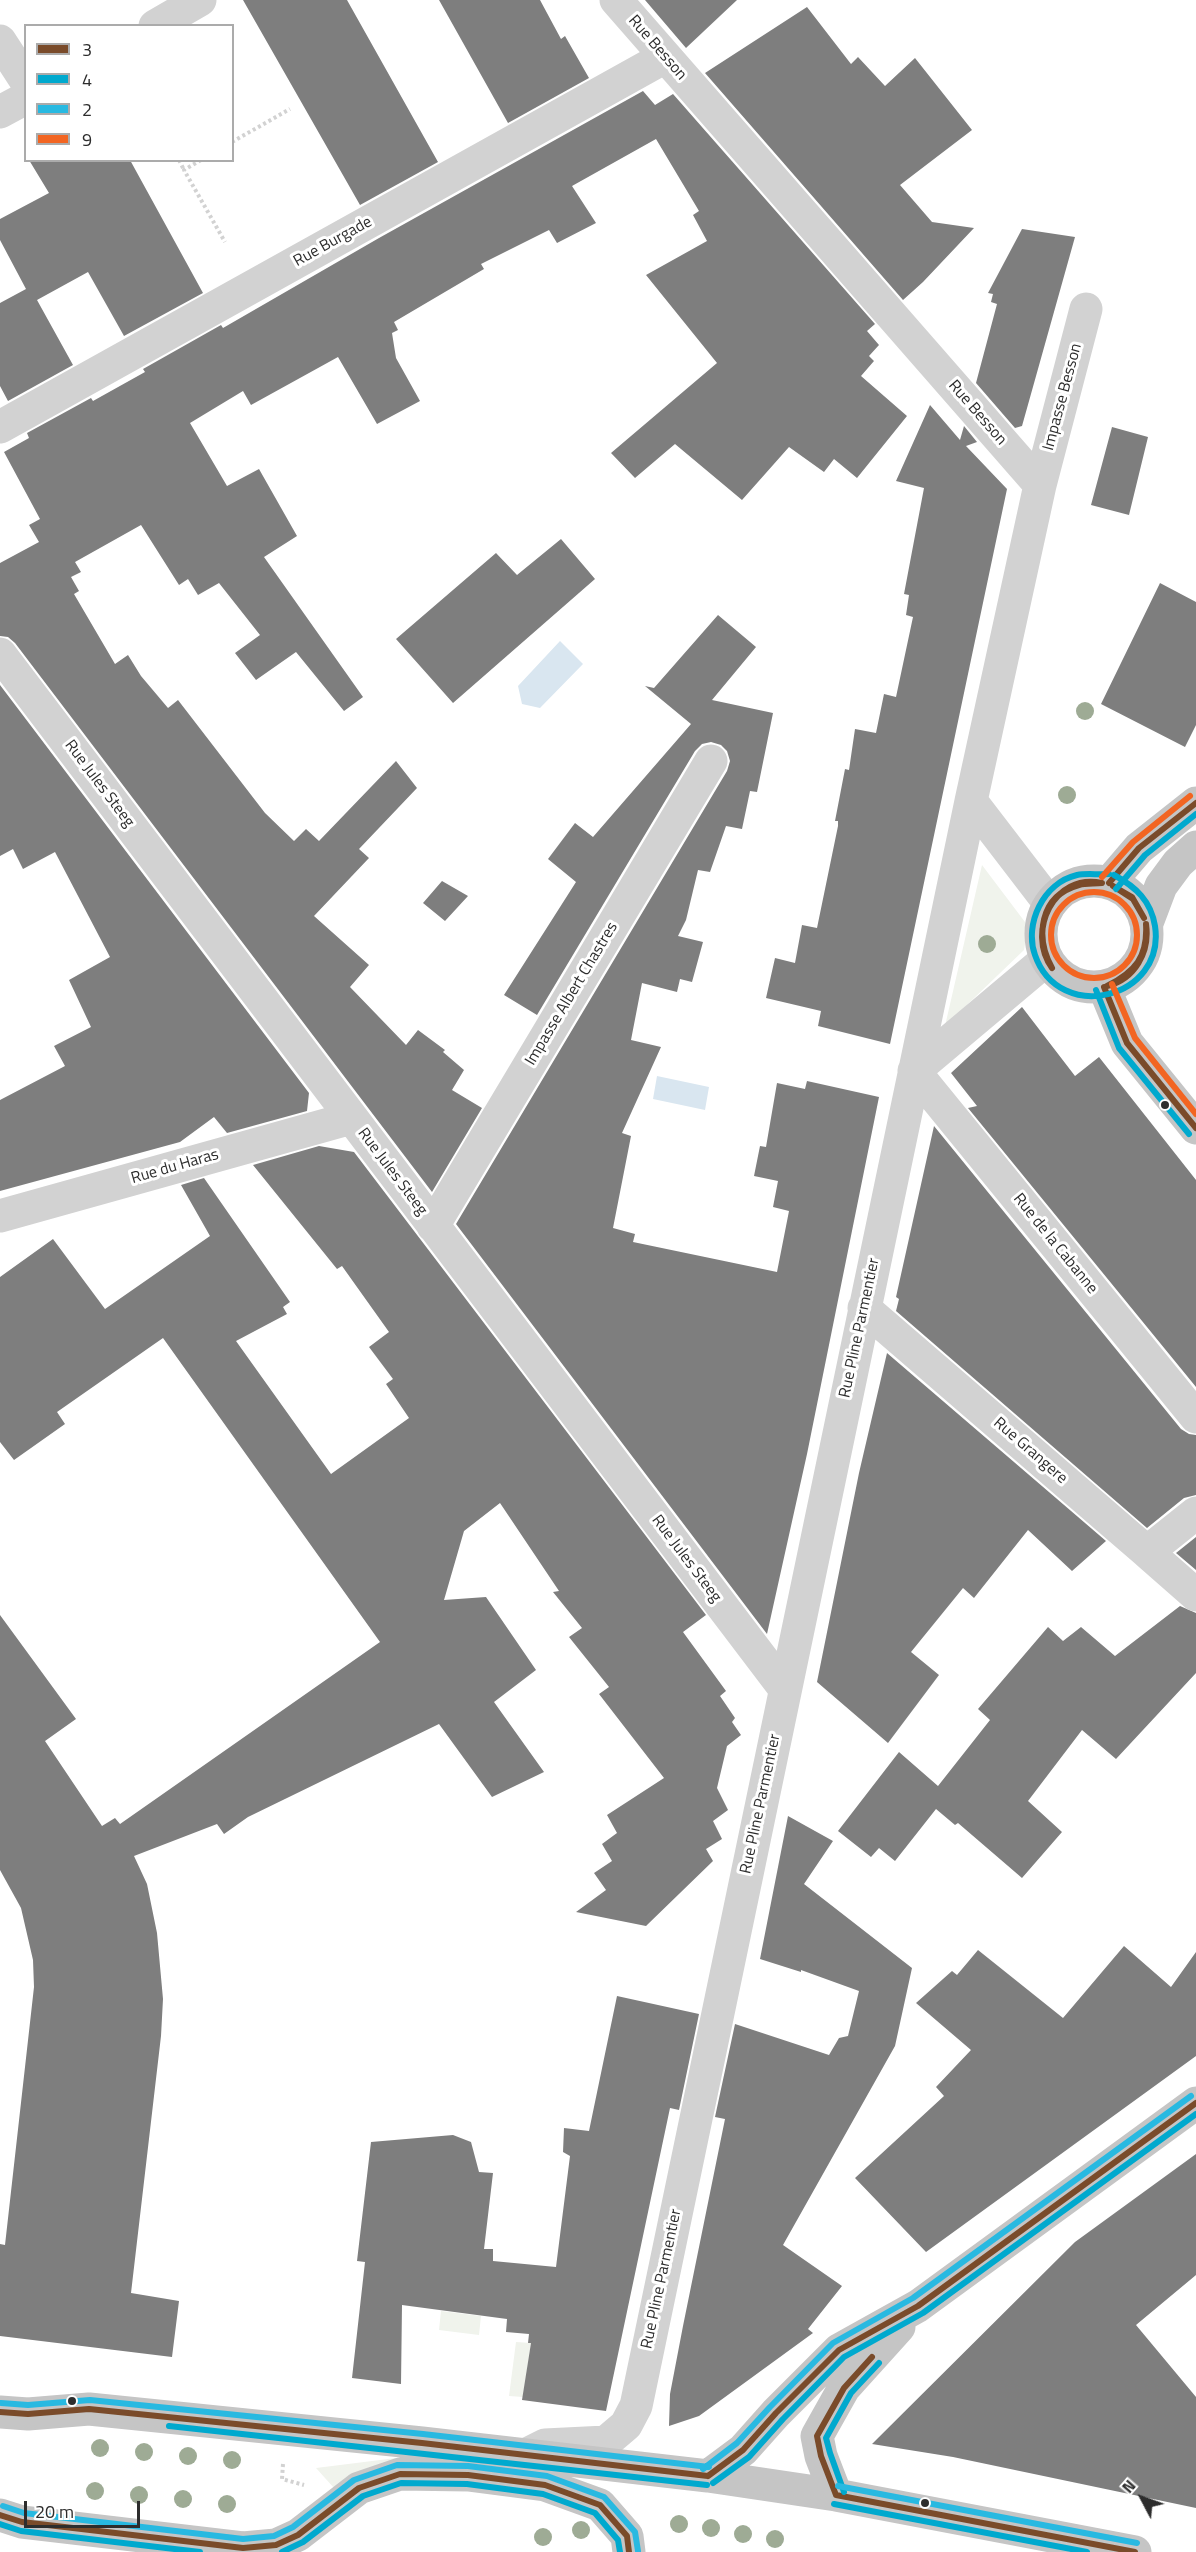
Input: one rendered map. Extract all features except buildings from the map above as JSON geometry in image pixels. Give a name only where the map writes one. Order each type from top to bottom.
[{"type":"main road","points":[[1109,883],[1139,848],[1196,803]]},
{"type":"main road","points":[[1147,923],[1133,897],[1122,889],[1109,883],[1093,881],[1076,884],[1061,892],[1050,904],[1041,931],[1041,946],[1046,960],[1056,973],[1070,983],[1087,988],[1104,987],[1120,982],[1134,971],[1143,956],[1148,940],[1147,923],[1161,886],[1178,863],[1196,847]]},
{"type":"main road","points":[[1104,987],[1127,1043],[1196,1128]]},
{"type":"main road","points":[[708,2476],[743,2450],[776,2412],[839,2350],[918,2306],[1196,2103]]},
{"type":"main road","points":[[836,2495],[821,2456],[817,2436],[844,2388],[918,2306]]},
{"type":"main road","points":[[0,2412],[28,2414],[89,2409],[708,2476],[836,2495],[1135,2552]]},
{"type":"main road","points":[[0,2515],[22,2522],[243,2548],[276,2545],[298,2535],[359,2488],[400,2474],[468,2475],[545,2485],[600,2505],[627,2536],[629,2552]]},
{"type":"street","points":[[158,24],[200,0]]},
{"type":"street","name":"Rue Besson","points":[[616,0],[1040,485]]},
{"type":"street","points":[[0,41],[24,78]]},
{"type":"street","name":"Rue Burgade","points":[[0,427],[665,57]]},
{"type":"street","points":[[0,112],[24,99]]},
{"type":"street","name":"Impasse Besson","points":[[1040,485],[1086,309]]},
{"type":"street","points":[[1040,485],[970,801],[1050,904]]},
{"type":"street","name":"Rue Jules Steeg","points":[[0,654],[785,1689]]},
{"type":"street","name":"Impasse Albert Chastres","points":[[433,1226],[711,761]]},
{"type":"street","name":"Rue Pline Parmentier","points":[[524,2456],[545,2445],[606,2442],[626,2425],[636,2406],[970,801]]},
{"type":"street","points":[[914,1071],[1046,960]]},
{"type":"street","name":"Rue de la Cabanne","points":[[914,1071],[1196,1418]]},
{"type":"street","name":"Rue du Haras","points":[[0,1216],[351,1118]]},
{"type":"street","name":"Rue Grangere","points":[[864,1308],[1196,1595]]},
{"type":"street","points":[[1148,1552],[1196,1513]]},
{"type":"path","points":[[234,141],[290,109]]},
{"type":"path","points":[[180,162],[225,242]]},
{"type":"path","points":[[184,170],[198,162]]},
{"type":"shaded area","points":[[560,641],[583,664],[540,708],[522,704],[518,686]]},
{"type":"shaded area","points":[[982,865],[1028,926],[1024,950],[945,1026]]},
{"type":"shaded area","points":[[657,1076],[709,1087],[705,1110],[653,1099]]},
{"type":"shaded area","points":[[441,2311],[481,2316],[479,2335],[439,2330]]},
{"type":"shaded area","points":[[516,2342],[531,2343],[523,2397],[509,2396]]},
{"type":"shaded area","points":[[396,2458],[334,2488],[316,2468]]},
{"type":"transit line","name":"9","points":[[1102,877],[1133,842],[1190,796]]},
{"type":"transit line","name":"3","points":[[1109,883],[1139,848],[1196,803]]},
{"type":"transit line","name":"4","points":[[1116,889],[1145,855],[1196,814]]},
{"type":"transit line","name":"4","points":[[1109,874],[1081,874],[1065,879],[1046,896],[1034,918],[1032,943],[1035,955],[1047,977],[1065,990],[1086,996],[1108,994],[1128,986],[1144,971],[1154,951],[1155,926],[1150,909],[1136,890],[1114,875]]},
{"type":"transit line","name":"3","points":[[1052,968],[1045,954],[1042,938],[1049,908],[1058,896],[1070,887],[1085,882],[1102,883]]},
{"type":"transit line","name":"3","points":[[1052,968],[1043,944],[1044,919],[1048,908],[1066,890],[1082,884],[1102,883]]},
{"type":"transit line","name":"3","points":[[1113,886],[1132,897],[1144,918]]},
{"type":"transit line","name":"3","points":[[1113,886],[1133,899],[1144,918]]},
{"type":"transit line","name":"9","points":[[1094,892],[1118,899],[1130,911],[1137,935],[1130,959],[1118,971],[1094,978],[1070,971],[1058,959],[1051,935],[1058,911],[1070,899],[1094,892]]},
{"type":"transit line","name":"3","points":[[1107,986],[1125,975],[1138,962],[1145,946],[1146,924]]},
{"type":"transit line","name":"3","points":[[1107,986],[1133,971],[1146,945],[1146,924]]},
{"type":"transit line","name":"9","points":[[1112,984],[1135,1038],[1196,1114]]},
{"type":"transit line","name":"3","points":[[1104,987],[1127,1043],[1196,1128]]},
{"type":"transit line","name":"4","points":[[1096,990],[1119,1048],[1189,1134]]},
{"type":"transit line","name":"2","points":[[703,2469],[737,2443],[833,2343],[913,2298],[1191,2096]]},
{"type":"transit line","name":"3","points":[[708,2476],[743,2450],[776,2413],[839,2350],[918,2306],[1196,2103]]},
{"type":"transit line","name":"4","points":[[713,2483],[749,2457],[844,2357],[923,2313],[1196,2114]]},
{"type":"transit line","name":"3","points":[[836,2495],[821,2456],[817,2436],[844,2388],[872,2357]]},
{"type":"transit line","name":"4","points":[[844,2492],[826,2438],[851,2393],[879,2363]]},
{"type":"transit line","name":"2","points":[[1,2403],[28,2405],[90,2400],[423,2434],[709,2467]]},
{"type":"transit line","name":"3","points":[[0,2412],[28,2414],[89,2409],[422,2443],[708,2476]]},
{"type":"transit line","name":"4","points":[[169,2426],[707,2485]]},
{"type":"transit line","name":"2","points":[[3,2506],[24,2513],[243,2539],[274,2536],[293,2527],[354,2480],[397,2465],[468,2466],[547,2476],[604,2497],[635,2532],[638,2551]]},
{"type":"transit line","name":"3","points":[[0,2515],[22,2522],[243,2548],[276,2545],[298,2535],[359,2488],[400,2474],[468,2475],[545,2485],[600,2505],[627,2536],[629,2552]]},
{"type":"transit line","name":"4","points":[[282,2552],[303,2542],[363,2496],[401,2483],[467,2484],[543,2494],[595,2513],[618,2540],[620,2552]]},
{"type":"transit line","name":"2","points":[[838,2486],[1137,2543]]},
{"type":"transit line","name":"3","points":[[836,2495],[1135,2552]]},
{"type":"transit line","name":"4","points":[[834,2504],[1087,2552]]},
{"type":"transit line","name":"4","points":[[0,2524],[21,2531],[200,2552]]}]
